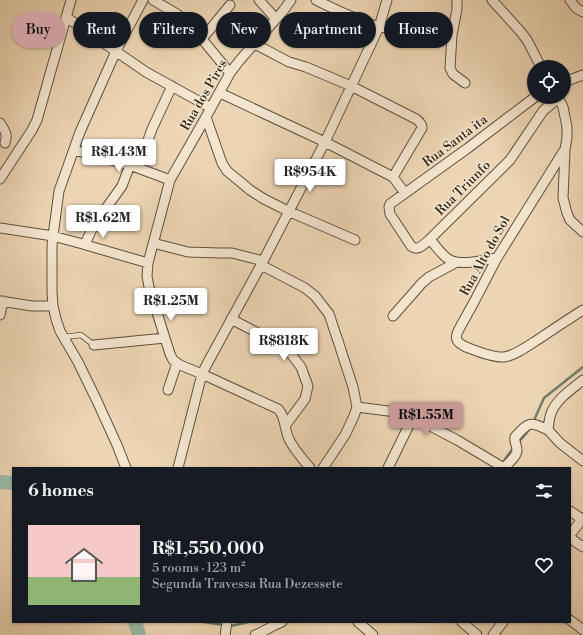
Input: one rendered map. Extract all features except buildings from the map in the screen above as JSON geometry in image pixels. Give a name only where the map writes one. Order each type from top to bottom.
[{"type":"street","points":[[0,179],[37,120],[71,0]]},
{"type":"street","points":[[126,467],[97,401],[56,319],[52,306],[53,236],[59,190],[80,132],[116,52],[143,0]]},
{"type":"street","points":[[153,0],[174,12]]},
{"type":"street","points":[[259,0],[276,19]]},
{"type":"street","name":"Rua dos Pires","points":[[271,25],[291,0]]},
{"type":"street","points":[[316,0],[368,24],[384,28]]},
{"type":"street","points":[[178,467],[202,374],[325,142],[379,27],[387,0]]},
{"type":"street","points":[[453,30],[457,0]]},
{"type":"street","points":[[570,0],[576,8],[583,12]]},
{"type":"street","points":[[493,1],[527,40],[537,60]]},
{"type":"street","points":[[208,32],[230,5]]},
{"type":"street","points":[[66,17],[146,72],[211,108]]},
{"type":"street","points":[[208,46],[230,73]]},
{"type":"street","name":"Rua dos Pires","points":[[177,363],[170,354],[149,287],[147,276],[148,263],[170,180],[230,73],[251,48]]},
{"type":"street","points":[[263,48],[289,62],[306,67],[351,86],[420,122],[422,128],[393,178]]},
{"type":"street","points":[[451,48],[450,68],[452,74],[465,83]]},
{"type":"street","points":[[571,79],[583,75]]},
{"type":"street","points":[[85,244],[94,225],[134,167],[172,86]]},
{"type":"street","points":[[220,93],[325,142],[393,178],[405,193]]},
{"type":"street","name":"Rua Santa ita","points":[[390,204],[527,103]]},
{"type":"street","name":"Rua Triunfo","points":[[390,204],[388,207],[390,214],[413,248],[419,248],[510,160],[543,111],[550,104]]},
{"type":"street","points":[[562,104],[567,127],[563,198],[570,220],[583,232]]},
{"type":"street","points":[[206,117],[222,163],[227,171],[250,190],[288,211],[355,240]]},
{"type":"street","points":[[0,123],[7,137],[3,143],[18,152]]},
{"type":"street","name":"Rua Alto do Sol","points":[[565,149],[497,258],[456,336],[459,344],[496,357],[506,357],[528,346],[583,310]]},
{"type":"street","points":[[74,150],[134,167],[170,180]]},
{"type":"street","points":[[0,228],[53,236],[148,263]]},
{"type":"street","points":[[430,239],[451,261],[466,263],[497,258]]},
{"type":"street","points":[[153,243],[188,252],[232,252],[262,263],[305,288],[315,296],[329,314],[353,387],[357,407],[345,435],[324,467]]},
{"type":"street","points":[[393,316],[429,277],[457,262]]},
{"type":"street","points":[[0,315],[1,301],[32,306],[52,306]]},
{"type":"street","points":[[231,319],[284,346],[301,367],[308,386],[305,399],[285,426]]},
{"type":"street","points":[[94,345],[165,338]]},
{"type":"street","points":[[168,390],[177,363],[278,409],[283,416],[289,438],[293,446],[309,467]]},
{"type":"street","points":[[548,430],[552,411],[557,403],[583,380]]},
{"type":"street","points":[[357,407],[396,412],[413,417],[457,440],[502,467],[516,455],[517,451],[515,437],[527,425],[534,424],[548,430],[560,443],[583,461]]},
{"type":"street","points":[[388,467],[413,417]]},
{"type":"street","points":[[571,512],[582,519],[571,535]]},
{"type":"street","points":[[571,537],[583,547]]},
{"type":"street","points":[[571,621],[583,630]]},
{"type":"street","points":[[258,635],[280,623]]},
{"type":"street","points":[[359,623],[373,635]]},
{"type":"street","points":[[463,623],[477,635]]},
{"type":"street","points":[[493,635],[502,623]]},
{"type":"lane","points":[[64,337],[81,335],[94,345]]},
{"type":"waterway","points":[[535,418],[544,398],[583,367]]},
{"type":"waterway","points":[[518,443],[529,430]]},
{"type":"waterway","points":[[502,464],[514,447]]},
{"type":"waterway","points":[[0,482],[12,483]]},
{"type":"waterway","points":[[135,623],[139,635]]},
{"type":"waterway","points":[[211,623],[224,625]]},
{"type":"waterway","points":[[229,626],[244,623]]}]
